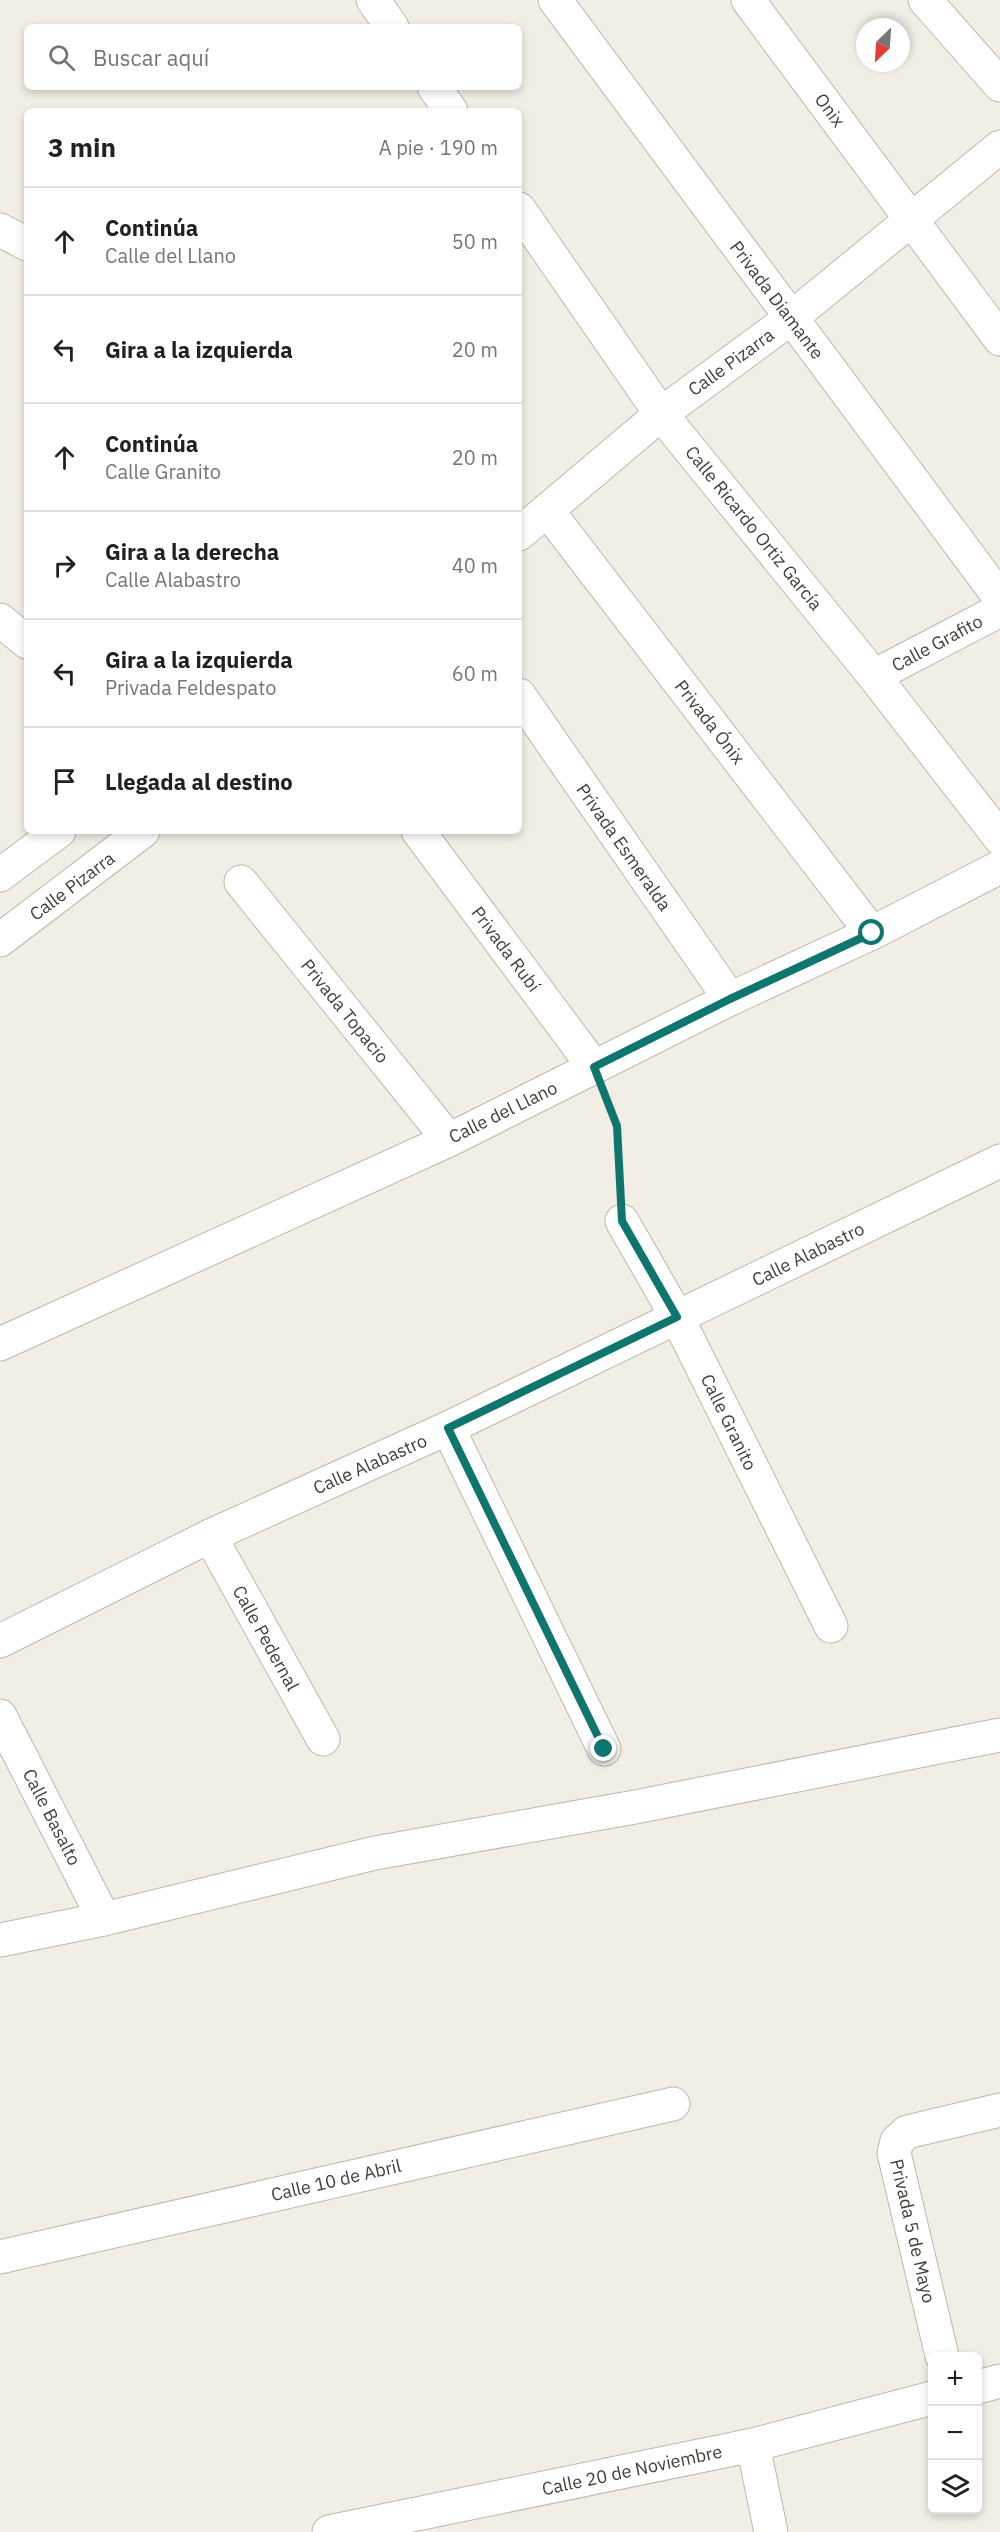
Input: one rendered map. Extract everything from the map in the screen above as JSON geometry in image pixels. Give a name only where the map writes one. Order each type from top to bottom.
[{"type":"street","points":[[373,0],[390,24]]},
{"type":"street","name":"Privada Diamante","points":[[555,0],[1000,598]]},
{"type":"street","name":"Onix","points":[[748,0],[1000,339]]},
{"type":"street","points":[[925,0],[1000,85]]},
{"type":"street","points":[[436,90],[449,108]]},
{"type":"street","name":"Calle Pizarra","points":[[522,531],[661,414],[790,318],[1000,147]]},
{"type":"street","name":"Calle Ricardo Ortiz García","points":[[522,213],[661,414],[874,676],[1000,838]]},
{"type":"street","points":[[0,230],[24,242]]},
{"type":"street","name":"Privada Ónix","points":[[547,510],[872,933]]},
{"type":"street","name":"Calle Grafito","points":[[874,676],[1000,610]]},
{"type":"street","points":[[0,620],[24,640]]},
{"type":"street","name":"Privada Esmeralda","points":[[522,699],[730,999]]},
{"type":"street","points":[[0,875],[55,834]]},
{"type":"street","name":"Calle Pizarra","points":[[0,940],[139,834]]},
{"type":"street","name":"Privada Rubí","points":[[420,834],[594,1067]]},
{"type":"street","name":"Calle del Llano","points":[[0,1344],[448,1140],[730,999],[872,933],[1000,867]]},
{"type":"street","name":"Privada Topacio","points":[[241,882],[448,1140]]},
{"type":"street","name":"Calle Alabastro","points":[[0,1641],[210,1536],[448,1428],[1000,1161]]},
{"type":"street","name":"Calle Granito","points":[[622,1221],[677,1317],[831,1626]]},
{"type":"street","points":[[448,1428],[604,1749]]},
{"type":"street","name":"Calle Pedernal","points":[[210,1536],[322,1739]]},
{"type":"street","name":"Calle Basalto","points":[[0,1716],[105,1919]]},
{"type":"street","points":[[0,1940],[105,1919],[375,1853],[635,1807],[1000,1735]]},
{"type":"street","name":"Calle 10 de Abril","points":[[0,2257],[673,2104]]},
{"type":"street","name":"Privada 5 de Mayo","points":[[941,2352],[894,2153],[897,2141],[907,2132],[1000,2110]]},
{"type":"street","points":[[982,2386],[1000,2381]]},
{"type":"street","name":"Calle 20 de Noviembre","points":[[329,2532],[753,2445],[928,2399]]},
{"type":"street","points":[[753,2445],[771,2532]]},
{"type":"path","points":[[594,1067],[617,1126],[622,1221]]},
{"type":"route","points":[[604,1749],[448,1428],[677,1317],[622,1221],[617,1126],[594,1067],[730,999],[872,933]]}]
